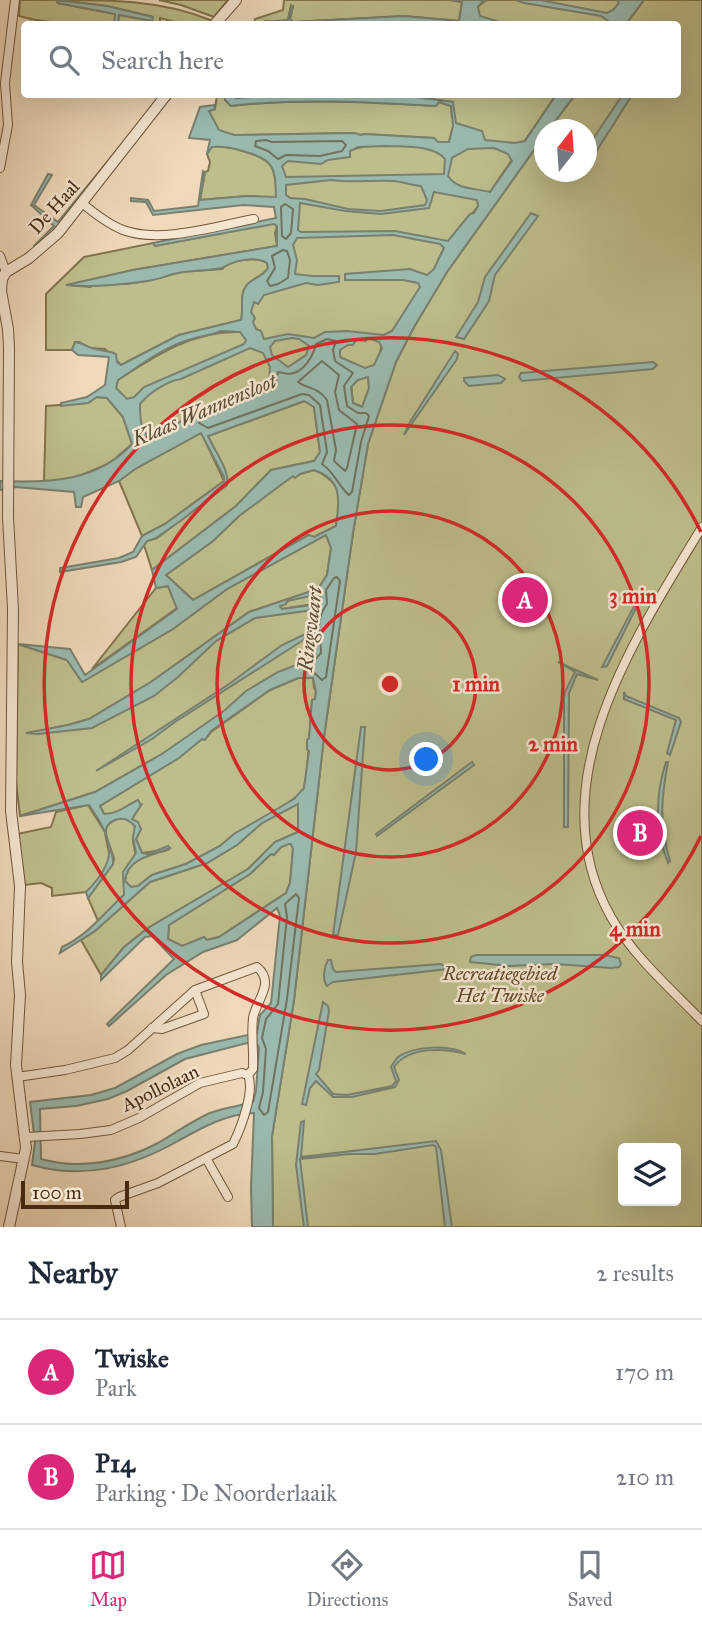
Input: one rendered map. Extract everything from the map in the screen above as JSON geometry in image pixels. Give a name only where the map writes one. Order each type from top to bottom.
[{"type":"street","points":[[218,21],[236,0]]},
{"type":"street","points":[[0,168],[8,125],[5,83],[13,9]]},
{"type":"street","name":"De Haal","points":[[6,272],[58,233],[164,98]]},
{"type":"street","points":[[82,204],[107,223],[125,231],[149,236],[254,219]]},
{"type":"street","points":[[0,256],[6,272],[1,291],[9,348],[8,484],[13,608],[11,811],[20,886],[17,1077],[34,1137],[24,1159],[9,1227]]},
{"type":"street","points":[[702,527],[646,620],[615,682],[590,763],[585,802],[589,861],[606,908],[628,940],[702,1021]]},
{"type":"street","points":[[17,1077],[65,1070],[115,1058],[128,1050],[195,990],[257,967],[261,970],[265,990],[254,1012],[253,1069],[247,1075],[250,1079],[247,1101],[233,1144],[158,1183],[115,1200],[121,1227]]},
{"type":"street","points":[[152,1028],[162,1029],[204,1014],[195,990]]},
{"type":"street","name":"Apollolaan","points":[[34,1137],[111,1130],[139,1118],[200,1083],[242,1073],[247,1075]]},
{"type":"street","points":[[0,1156],[24,1159]]},
{"type":"street","points":[[206,1158],[228,1196]]},
{"type":"green space","points":[[20,0],[56,0],[58,3],[116,14],[115,21],[42,21],[19,16]]},
{"type":"green space","points":[[58,0],[155,5],[210,20],[171,21],[160,18],[160,21],[118,21],[119,15],[153,17],[107,6]]},
{"type":"green space","points":[[159,0],[228,0],[214,17]]},
{"type":"green space","points":[[284,0],[462,2],[459,21],[404,16],[292,21],[291,6],[288,20],[255,21],[283,10]]},
{"type":"green space","points":[[486,0],[622,0],[608,21],[472,21],[478,7]]},
{"type":"green space","name":"Recreatiegebied Het Twiske","points":[[644,0],[702,0],[702,1227],[273,1227],[272,1136],[294,1000],[324,737],[368,444],[396,362],[447,272],[534,150],[534,182],[597,182],[597,119],[557,119],[573,98],[681,98],[681,21],[628,21]]},
{"type":"green space","points":[[217,98],[225,98],[231,106],[308,101],[436,106],[439,102],[451,106],[452,119],[453,102],[423,98],[554,98],[540,119],[534,119],[534,127],[490,192],[444,248],[434,269],[392,331],[384,335],[379,357],[368,376],[369,388],[362,407],[353,403],[349,363],[340,357],[340,350],[306,355],[269,382],[149,439],[116,388],[118,380],[161,354],[191,340],[207,335],[240,332],[254,302],[295,274],[290,198],[286,195],[282,165],[287,161],[350,157],[350,151],[374,145],[467,149],[453,127],[449,142],[437,142],[434,138],[354,133],[234,135],[219,131],[208,111],[215,109]]},
{"type":"green space","points":[[212,146],[256,155],[268,162],[274,173],[277,198],[247,196],[200,200],[205,172],[208,171],[210,162],[207,154]]},
{"type":"green space","points":[[274,223],[277,226],[277,246],[133,270],[69,285],[90,287],[96,284],[147,281],[181,272],[222,269],[231,263],[244,260],[267,263],[268,268],[248,283],[244,290],[241,320],[179,335],[121,365],[105,349],[90,348],[79,342],[75,342],[72,350],[46,350],[46,294],[84,257]]},
{"type":"green space","points":[[96,397],[107,398],[123,417],[132,444],[110,463],[73,479],[44,482],[46,406],[88,403]]},
{"type":"green space","points":[[305,401],[314,407],[320,452],[314,461],[271,470],[236,506],[152,570],[144,545],[147,541],[157,538],[227,485],[225,471],[208,436]]},
{"type":"green space","points":[[201,432],[224,481],[165,524],[142,536],[119,481]]},
{"type":"green space","points":[[314,470],[331,481],[339,493],[336,526],[314,537],[308,535],[193,600],[166,575],[213,541],[266,494],[293,476]]},
{"type":"green space","points":[[326,534],[331,548],[327,575],[318,589],[249,612],[151,682],[89,719],[29,733],[92,728],[216,641],[255,618],[313,609],[315,650],[299,664],[162,754],[95,792],[20,816],[16,781],[18,644],[67,660],[82,682],[173,629],[227,589]]},
{"type":"green space","points":[[168,586],[177,608],[92,669],[156,588]]},
{"type":"green space","points":[[320,593],[320,603],[282,609],[280,606],[287,601]]},
{"type":"green space","points":[[298,678],[313,678],[316,691],[315,699],[312,700],[307,771],[300,794],[277,811],[234,834],[220,846],[186,864],[152,875],[138,886],[131,887],[125,881],[130,867],[141,859],[170,849],[142,853],[136,839],[141,829],[132,819],[141,805],[104,814],[100,806],[178,758],[270,690]]},
{"type":"green space","points":[[298,803],[298,832],[275,842],[248,869],[148,928],[124,947],[101,975],[81,940],[95,931],[150,882],[207,863],[237,845],[262,823]]},
{"type":"green space","points":[[88,805],[105,832],[106,827],[114,821],[124,818],[133,823],[135,829],[135,857],[126,870],[124,895],[98,921],[88,898],[113,864],[114,858],[105,833],[110,858],[102,877],[86,892],[52,896],[52,888],[41,883],[25,885],[17,834],[51,827],[56,812]]},
{"type":"green space","points":[[289,843],[293,849],[290,883],[286,893],[219,937],[182,946],[168,939],[169,925],[250,874],[272,853],[274,855]]},
{"type":"water","points":[[56,0],[107,6],[153,17],[152,21],[119,15],[118,21],[114,21],[115,14],[58,3]]},
{"type":"water","points":[[450,0],[488,0],[478,7],[480,16],[496,21],[459,21],[462,2]]},
{"type":"water","points":[[516,0],[540,0],[607,13],[619,3],[617,0],[644,0],[628,21],[608,21],[601,16]]},
{"type":"water","points":[[291,5],[292,21],[276,21],[288,20]]},
{"type":"water","points":[[404,16],[459,21],[312,21]]},
{"type":"water","points":[[160,98],[56,230],[36,249],[34,246],[54,226],[31,205],[48,174],[52,175],[34,205],[58,222]]},
{"type":"water","name":"Klaas Wannensloot","points":[[225,98],[423,98],[453,102],[456,123],[482,131],[485,140],[514,143],[525,141],[534,128],[534,150],[447,272],[414,327],[396,362],[368,444],[324,737],[294,1000],[272,1136],[273,1227],[252,1227],[254,1113],[215,1122],[161,1150],[125,1164],[89,1171],[32,1165],[35,1142],[30,1102],[91,1095],[115,1088],[177,1054],[201,1045],[257,1033],[260,1015],[271,1003],[280,916],[277,908],[237,940],[203,952],[166,975],[109,1026],[107,1024],[174,959],[152,936],[145,937],[101,980],[101,975],[124,947],[148,928],[248,869],[275,842],[298,832],[298,804],[262,823],[237,845],[207,863],[150,882],[95,931],[60,953],[62,947],[88,930],[124,895],[123,872],[136,853],[133,837],[135,826],[126,820],[118,819],[109,823],[107,838],[89,805],[20,816],[95,792],[162,754],[225,710],[246,691],[278,672],[299,664],[315,650],[312,640],[305,639],[152,739],[96,771],[229,684],[282,645],[312,631],[313,610],[255,618],[216,641],[154,696],[92,728],[26,733],[89,719],[151,682],[249,612],[318,589],[327,575],[331,548],[326,535],[227,589],[173,629],[82,682],[67,660],[18,644],[70,649],[85,675],[177,609],[168,586],[156,588],[152,570],[236,506],[271,470],[314,461],[320,452],[314,407],[304,401],[208,436],[224,467],[227,485],[156,538],[147,541],[136,557],[60,572],[60,568],[119,558],[133,552],[142,536],[165,524],[224,481],[201,433],[135,469],[119,481],[83,497],[81,507],[76,507],[74,492],[15,487],[0,490],[0,481],[54,480],[88,473],[118,457],[132,444],[123,417],[107,398],[97,397],[88,403],[61,406],[61,403],[87,397],[105,385],[109,357],[78,355],[72,350],[75,342],[116,354],[117,362],[121,365],[179,335],[241,320],[244,290],[248,283],[268,268],[267,263],[250,259],[222,268],[183,272],[155,280],[116,285],[66,285],[133,270],[277,246],[277,226],[274,224],[155,246],[153,243],[276,218],[274,207],[243,205],[153,215],[146,202],[131,201],[131,198],[148,200],[154,211],[198,206],[203,171],[200,200],[247,196],[276,197],[274,172],[263,158],[225,147],[212,147],[207,154],[210,140],[189,138],[200,107],[214,105],[215,109],[209,111],[219,130],[234,135],[354,133],[434,138],[438,142],[449,142],[453,126],[451,106],[439,102],[436,106],[308,101],[231,106]],"holes":[[[358,147],[410,147],[434,151],[445,159],[444,174],[286,177],[282,166],[288,161],[321,164],[328,160],[350,157],[350,151]],[[494,148],[508,154],[512,161],[490,192],[461,186],[448,176],[452,158],[468,149]],[[331,180],[393,181],[421,186],[427,200],[425,205],[381,211],[348,209],[290,198],[286,195],[286,185]],[[434,192],[477,200],[478,206],[448,241],[395,231],[298,230],[300,203],[381,214],[429,208]],[[393,235],[440,244],[444,248],[434,269],[427,275],[410,269],[345,274],[345,280],[403,280],[418,283],[420,287],[392,331],[384,335],[347,331],[325,332],[314,338],[288,334],[264,339],[253,322],[255,318],[251,312],[254,302],[258,304],[264,295],[306,283],[318,285],[339,282],[339,276],[295,274],[297,260],[293,245],[297,238]],[[221,331],[240,332],[246,340],[244,344],[144,387],[134,397],[127,399],[116,388],[118,380],[160,352],[179,343]],[[292,338],[309,346],[306,355],[288,367],[272,355],[270,347],[275,341]],[[368,338],[379,342],[382,348],[374,365],[365,368],[340,357],[340,350],[353,345],[356,340],[366,341]],[[250,348],[263,353],[270,367],[269,382],[199,412],[149,438],[142,426],[140,404],[153,392]],[[368,377],[369,388],[362,407],[353,403],[351,387],[358,380]],[[314,470],[331,480],[338,500],[336,526],[314,537],[309,535],[193,600],[166,575],[213,541],[239,516],[293,476],[295,478]],[[320,594],[320,604],[282,609],[280,606],[287,601]],[[298,678],[313,678],[316,691],[315,699],[312,700],[307,740],[309,751],[304,788],[294,799],[234,834],[220,846],[186,864],[152,875],[138,886],[131,887],[125,881],[130,867],[141,859],[170,848],[168,846],[148,854],[142,853],[136,839],[141,829],[138,822],[132,819],[141,805],[138,800],[109,814],[104,814],[100,806],[179,758],[202,739],[205,740],[211,731],[270,690]],[[291,844],[293,849],[290,883],[286,893],[219,937],[207,940],[204,937],[182,946],[168,939],[169,925],[250,874],[281,847]],[[247,1043],[257,1044],[259,1048],[253,1102],[210,1113],[158,1143],[130,1155],[86,1164],[41,1159],[40,1109],[76,1106],[108,1099],[185,1059]]]},
{"type":"water","points":[[554,98],[573,98],[557,119],[540,119]]},
{"type":"water","points":[[620,98],[630,98],[597,150],[597,133]]},
{"type":"water","points":[[531,213],[538,216],[495,275],[489,301],[464,339],[456,337],[478,302],[485,277]]},
{"type":"water","points":[[455,351],[458,354],[457,359],[404,435],[410,422]]},
{"type":"water","points":[[653,362],[657,365],[653,369],[522,381],[519,377],[521,373]]},
{"type":"water","points":[[498,375],[505,379],[501,383],[469,386],[464,381],[464,378]]},
{"type":"water","points":[[641,593],[643,594],[607,666],[602,667]]},
{"type":"water","points":[[558,662],[598,680],[577,674],[569,693],[568,827],[564,827],[564,698],[575,672]]},
{"type":"water","points":[[624,692],[626,696],[679,718],[681,722],[670,755],[667,753],[676,720],[624,699]]},
{"type":"water","points":[[361,727],[365,727],[356,852],[338,935],[333,935]]},
{"type":"water","points":[[472,762],[474,765],[377,836],[376,834]]},
{"type":"water","points":[[666,762],[662,812],[670,861],[668,863],[658,813]]},
{"type":"water","points":[[108,841],[113,864],[88,898],[86,892],[104,870],[109,850]]},
{"type":"water","points":[[604,955],[619,958],[621,964],[611,968],[555,964],[509,966],[470,962],[471,957]]},
{"type":"water","points":[[328,960],[331,960],[336,972],[441,964],[448,969],[333,982],[327,986],[324,973]]},
{"type":"water","points":[[323,1002],[329,1011],[319,1070],[316,1074],[333,1094],[347,1095],[392,1086],[396,1081],[391,1067],[398,1057],[413,1050],[442,1048],[466,1054],[427,1050],[408,1055],[394,1067],[399,1080],[395,1087],[352,1097],[333,1097],[316,1081],[310,1088],[306,1105],[302,1104]]},
{"type":"water","points":[[304,1121],[301,1157],[436,1141],[441,1150],[452,1227],[445,1227],[436,1147],[433,1145],[375,1154],[300,1159],[308,1227],[304,1227],[296,1165],[301,1122]]},
{"type":"place","name":"Twiske","points":[[525,600]]},
{"type":"place","name":"P14","points":[[640,833]]},
{"type":"water label","name":"Ringvaart","points":[[310,629]]}]
